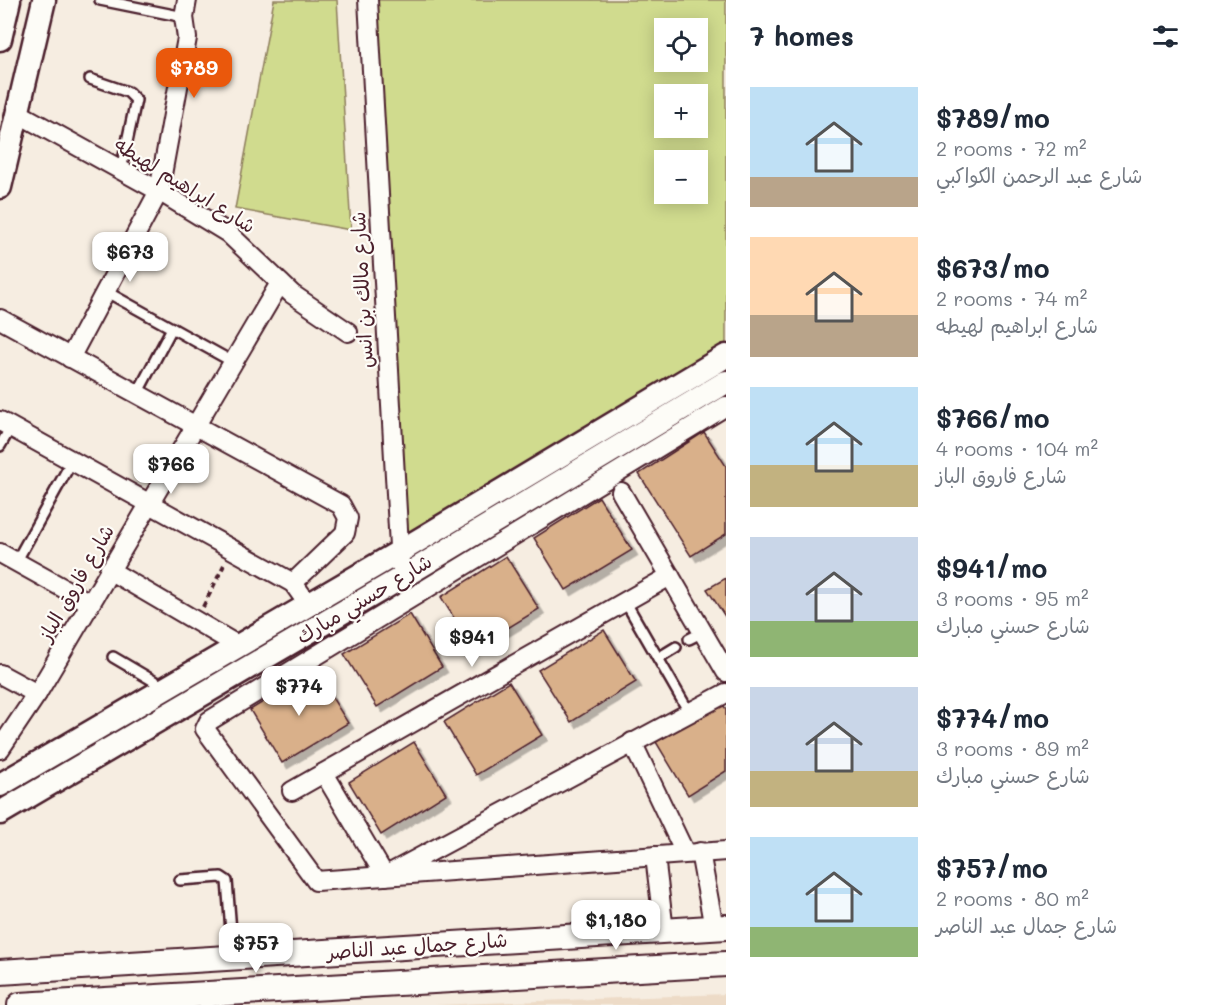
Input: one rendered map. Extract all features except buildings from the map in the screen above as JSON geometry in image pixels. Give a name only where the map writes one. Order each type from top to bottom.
[{"type":"main road","name":"شارع جمال عبد الناصر","points":[[0,972],[720,927]]},
{"type":"main road","points":[[594,935],[597,971]]},
{"type":"main road","points":[[233,958],[236,994]]},
{"type":"main road","name":"شارع جمال عبد الناصر","points":[[20,1005],[726,964]]},
{"type":"street","points":[[0,39],[9,0]]},
{"type":"street","points":[[0,187],[44,0]]},
{"type":"street","name":"شارع مالك بن انس","points":[[368,0],[401,578]]},
{"type":"street","points":[[70,358],[159,191],[187,38],[185,8]]},
{"type":"street","name":"شارع ابراهيم لهيطه","points":[[16,112],[159,191],[228,233],[280,283],[348,332]]},
{"type":"street","name":"شارع فاروق الباز","points":[[0,749],[37,694],[280,283]]},
{"type":"street","points":[[0,319],[341,505],[346,511],[348,526],[345,533],[294,583]]},
{"type":"street","name":"شارع حسني مبارك","points":[[0,785],[399,552],[726,356]]},
{"type":"street","name":"شارع حسني مبارك","points":[[0,813],[401,578],[726,382]]},
{"type":"street","points":[[726,406],[207,723],[206,732],[311,878],[318,881],[726,851]]},
{"type":"street","points":[[5,424],[294,583],[308,604]]},
{"type":"street","points":[[621,492],[670,576],[696,636],[726,672]]},
{"type":"street","points":[[8,558],[90,603]]},
{"type":"street","points":[[109,570],[237,645]]},
{"type":"street","points":[[292,791],[670,576]]},
{"type":"street","points":[[0,674],[37,694]]},
{"type":"street","points":[[385,876],[726,693]]},
{"type":"street","points":[[632,742],[693,853],[720,927]]},
{"type":"street","points":[[324,773],[385,876]]},
{"type":"street","points":[[655,856],[664,931]]},
{"type":"lane","points":[[100,0],[185,8]]},
{"type":"lane","points":[[90,79],[128,92],[136,100],[121,170]]},
{"type":"lane","points":[[105,291],[233,362]]},
{"type":"lane","points":[[137,394],[172,328]]},
{"type":"lane","points":[[0,447],[5,424]]},
{"type":"lane","points":[[8,558],[72,461]]},
{"type":"lane","points":[[625,601],[689,712]]},
{"type":"lane","points":[[658,658],[676,647]]},
{"type":"lane","points":[[113,657],[166,688]]},
{"type":"lane","points":[[180,880],[221,877],[227,881],[233,958]]},
{"type":"path","points":[[196,621],[232,549]]},
{"type":"shaded area","points":[[726,994],[726,1005],[434,1005]]},
{"type":"green space","points":[[274,0],[337,0],[351,230],[235,209]]},
{"type":"green space","points":[[371,0],[726,0],[726,354],[399,552]]}]
